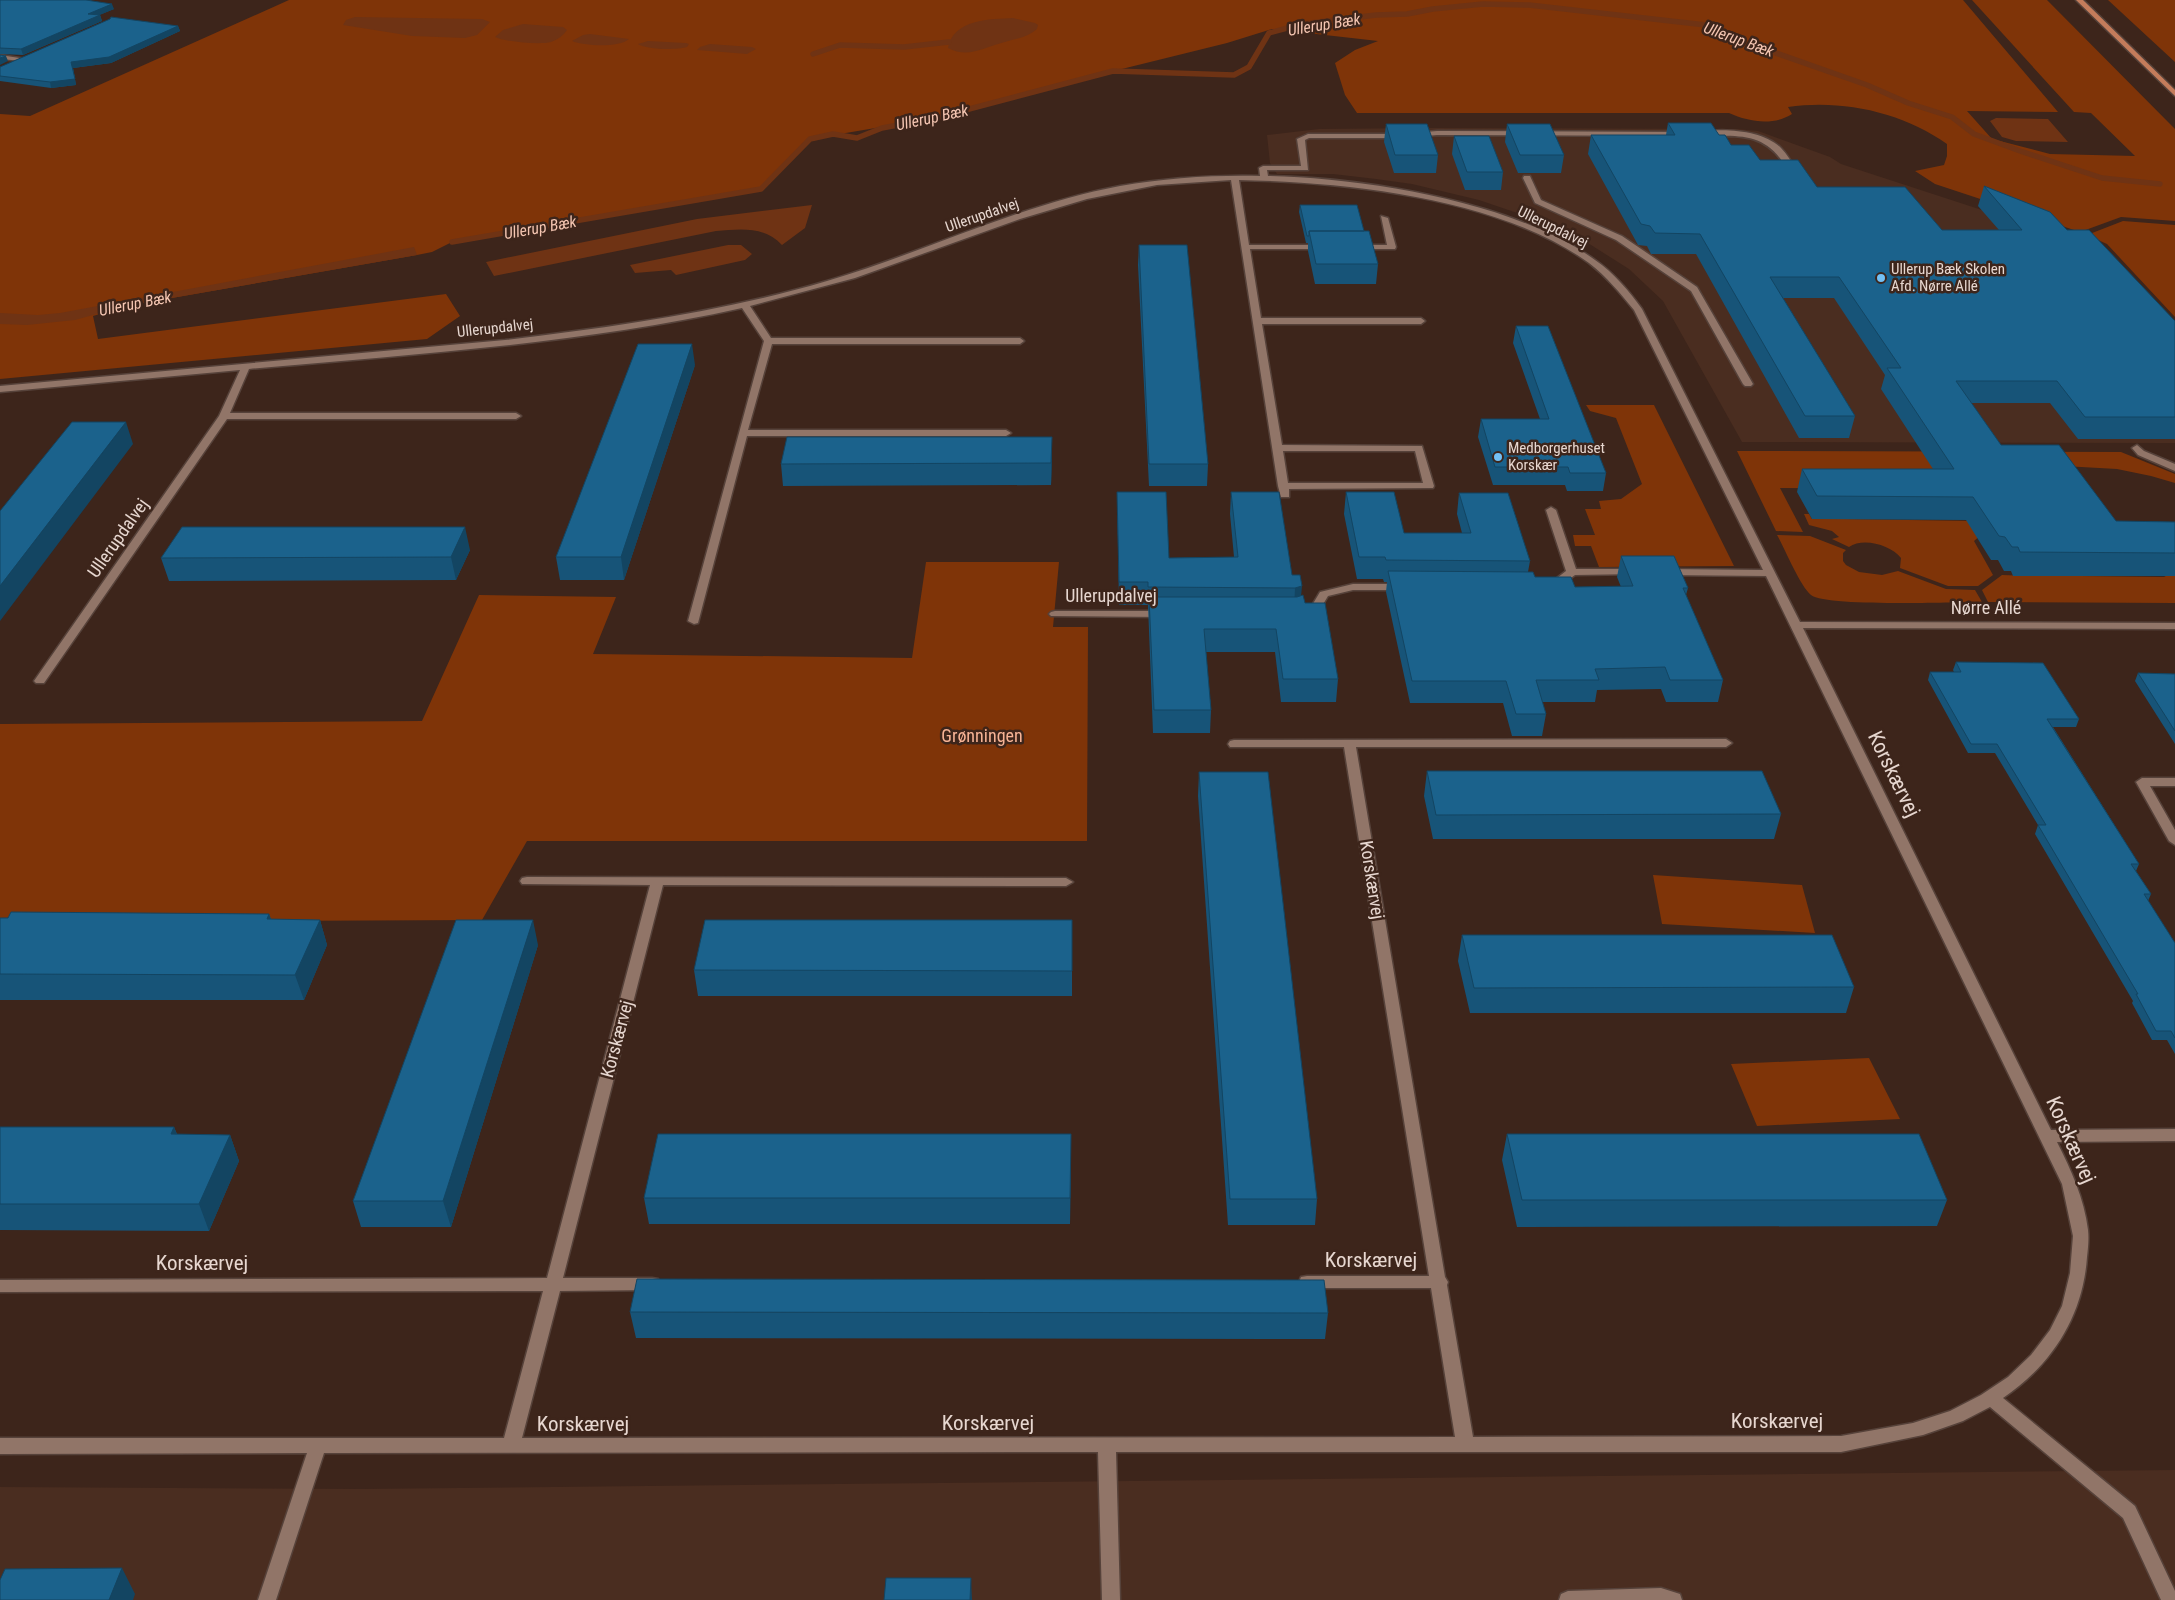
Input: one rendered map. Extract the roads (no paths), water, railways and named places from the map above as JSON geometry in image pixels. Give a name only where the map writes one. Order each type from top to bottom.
[{"type":"main road","points":[[2078,0],[2175,94]]},
{"type":"street","points":[[8,66],[32,55]]},
{"type":"street","points":[[0,57],[23,59]]},
{"type":"street","points":[[1264,179],[1263,168],[1305,168],[1301,139],[1308,136],[1403,136],[1437,133],[1746,136],[1778,149],[1791,168],[1772,170]]},
{"type":"street","points":[[1235,178],[1284,491],[1429,486],[1419,448],[1278,448]]},
{"type":"street","name":"Ullerupdalvej","points":[[0,389],[582,334],[745,305],[850,277],[1065,201],[1123,188],[1171,182],[1235,178],[1314,182],[1387,190],[1450,203],[1516,223],[1571,249],[1611,277],[1638,309],[1796,625]]},
{"type":"street","points":[[1527,178],[1538,201],[1619,238],[1694,289],[1748,384]]},
{"type":"street","points":[[1343,247],[1392,247],[1384,218]]},
{"type":"street","points":[[1246,247],[1333,247]]},
{"type":"street","points":[[694,621],[768,341],[745,305]]},
{"type":"street","points":[[1257,321],[1421,321]]},
{"type":"street","points":[[768,341],[1020,341]]},
{"type":"street","name":"Ullerupdalvej","points":[[40,681],[224,416],[246,366]]},
{"type":"street","points":[[224,416],[516,416]]},
{"type":"street","points":[[744,432],[1006,432]]},
{"type":"street","points":[[2138,448],[2141,453],[2175,468]]},
{"type":"street","points":[[1550,510],[1572,572]]},
{"type":"street","points":[[1541,588],[1550,588],[1572,572],[1770,573]]},
{"type":"street","points":[[1295,615],[1315,609],[1324,594],[1353,587],[1418,588]]},
{"type":"street","name":"Ullerupdalvej","points":[[1055,614],[1172,614]]},
{"type":"street","name":"Nørre Allé","points":[[1796,625],[2175,626]]},
{"type":"street","name":"Korskærvej","points":[[0,1446],[1840,1444],[1922,1428],[1992,1399],[2028,1371],[2060,1330],[2078,1284],[2081,1235],[2070,1184],[1796,625]]},
{"type":"street","points":[[1234,744],[1726,743]]},
{"type":"street","name":"Korskærvej","points":[[1349,744],[1440,1282],[1465,1444]]},
{"type":"street","points":[[2175,782],[2142,782],[2175,841]]},
{"type":"street","points":[[527,881],[1066,882]]},
{"type":"street","name":"Korskærvej","points":[[511,1446],[658,881]]},
{"type":"street","points":[[2046,1136],[2175,1135]]},
{"type":"street","name":"Korskærvej","points":[[1292,1282],[1440,1282]]},
{"type":"street","name":"Korskærvej","points":[[0,1286],[671,1284]]},
{"type":"street","points":[[1992,1399],[2129,1512],[2170,1600]]},
{"type":"street","points":[[1107,1445],[1111,1600]]},
{"type":"street","points":[[267,1600],[318,1446]]},
{"type":"street","points":[[1568,1600],[1661,1597],[1672,1600]]},
{"type":"water","points":[[355,17],[482,19],[490,22],[477,35],[465,38],[412,36],[343,25],[346,20]]},
{"type":"water","points":[[1013,18],[1035,23],[1038,25],[1037,29],[1026,36],[976,51],[963,52],[948,48],[951,38],[965,26],[984,20]]},
{"type":"water","points":[[523,24],[563,27],[567,30],[558,39],[546,43],[514,42],[495,37],[503,30]]},
{"type":"water","points":[[590,34],[629,39],[610,45],[585,44],[572,41],[583,35]]},
{"type":"water","points":[[648,41],[689,44],[687,47],[669,49],[638,44]]},
{"type":"water","points":[[710,44],[752,47],[756,49],[747,54],[697,50]]},
{"type":"water","points":[[1996,118],[2048,119],[2068,142],[2016,141],[2002,137],[1990,121]]},
{"type":"water","points":[[812,205],[805,228],[782,245],[768,235],[752,230],[716,231],[494,276],[486,262],[697,219]]},
{"type":"water","points":[[728,245],[741,245],[752,254],[745,260],[676,275],[671,270],[635,273],[630,265]]},
{"type":"water","points":[[414,247],[417,255],[126,306],[75,320],[27,325],[0,324],[0,313],[38,315],[60,313]]},
{"type":"waterway","name":"Ullerup Bæk","points":[[452,242],[761,189],[810,139],[833,134],[857,138],[882,128],[935,118],[1113,71],[1234,75],[1249,67],[1269,33],[1302,24],[1376,15],[1407,14],[1433,9],[1483,4],[1529,5],[1706,25],[1733,38],[1867,85],[1908,103],[1952,117],[1974,134],[2020,151],[2102,178],[2160,184]]},
{"type":"waterway","points":[[813,54],[840,45],[904,47],[949,42]]},
{"type":"place","name":"Ullerup Bæk Skolen Afd. Nørre Allé","points":[[1881,278]]},
{"type":"place","name":"Medborgerhuset Korskær","points":[[1498,457]]},
{"type":"park label","name":"Grønningen","points":[[982,736]]}]
